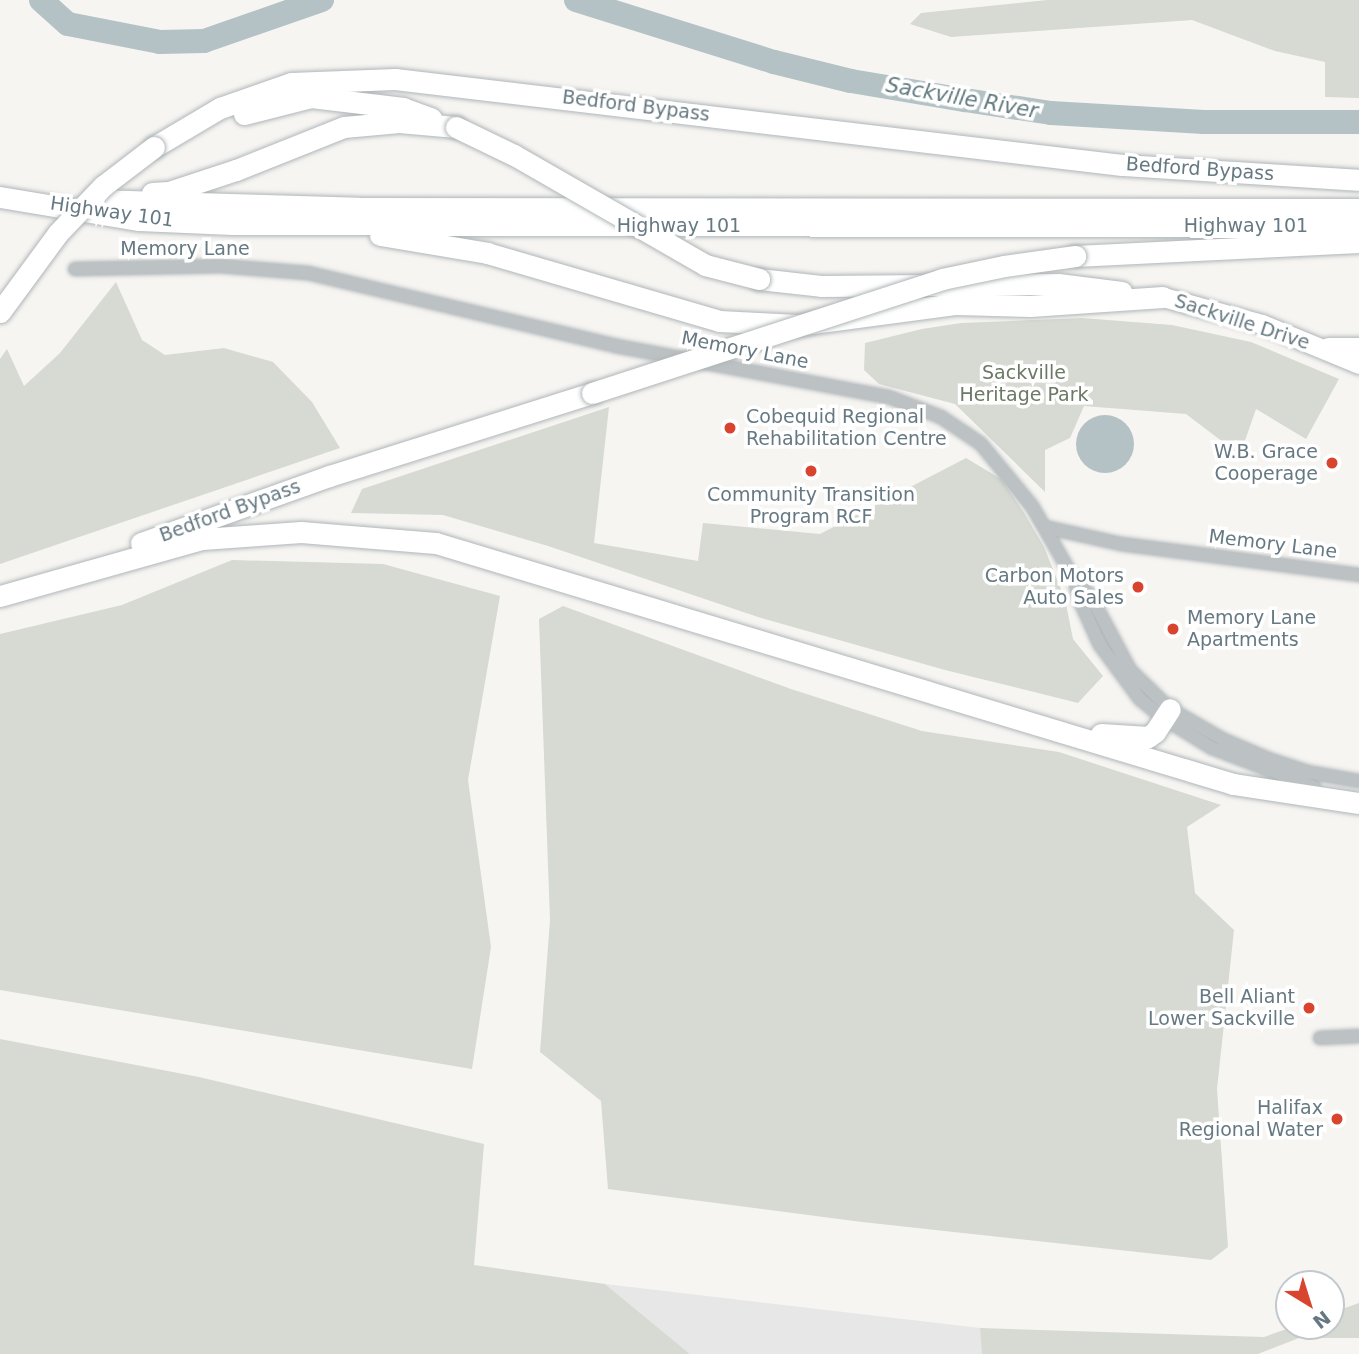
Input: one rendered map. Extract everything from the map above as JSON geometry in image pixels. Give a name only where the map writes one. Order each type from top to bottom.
[{"type":"highway","name":"Bedford Bypass","points":[[0,312],[58,233],[103,186],[154,146],[220,108],[291,83],[395,79],[1122,165],[1359,180]]},
{"type":"highway","points":[[154,146],[264,107],[311,97],[403,108],[456,127],[514,155],[705,265],[759,279],[821,286],[1058,284],[1163,297]]},
{"type":"highway","points":[[55,198],[169,192],[236,170],[344,127],[399,122],[456,127]]},
{"type":"highway","name":"Highway 101","points":[[0,190],[55,198],[358,208],[1359,209]]},
{"type":"highway","name":"Highway 101","points":[[0,197],[139,220],[320,224],[1359,227]]},
{"type":"highway","points":[[0,208],[139,220]]},
{"type":"highway","points":[[320,224],[487,253],[719,321],[796,325],[955,304],[1030,306],[1163,297]]},
{"type":"highway","name":"Bedford Bypass","points":[[0,595],[329,476],[942,279],[1075,256],[1359,242]]},
{"type":"highway","points":[[0,595],[202,539],[301,532],[436,543],[1233,784],[1359,803]]},
{"type":"highway","points":[[1057,730],[1148,737],[1167,714]]},
{"type":"main road","name":"Sackville Drive","points":[[1163,297],[1262,324],[1359,364]]},
{"type":"main road","points":[[1320,347],[1359,347]]},
{"type":"street","name":"Memory Lane","points":[[75,270],[221,266],[308,273],[616,346],[889,397],[941,417],[981,444],[1001,466],[1045,527],[1121,544],[1359,575]]},
{"type":"street","points":[[1045,527],[1075,581],[1080,601],[1100,645],[1140,699],[1167,714],[1271,760],[1307,772],[1359,781]]},
{"type":"street","points":[[1167,714],[1212,748],[1268,772],[1304,785],[1359,795]]},
{"type":"street","points":[[1320,1038],[1359,1035]]},
{"type":"shaded area","points":[[1105,415],[1121,420],[1129,428],[1134,444],[1129,460],[1121,468],[1105,473],[1089,468],[1081,460],[1076,444],[1081,428],[1089,420]]},
{"type":"shaded area","points":[[605,1284],[980,1328],[982,1354],[690,1354]]},
{"type":"green space","points":[[1047,0],[1359,0],[1359,98],[1325,97],[1325,62],[1275,51],[1192,20],[951,37],[910,24],[921,13]]},
{"type":"green space","points":[[116,282],[142,340],[165,355],[224,348],[273,362],[312,402],[340,448],[0,564],[0,359],[7,349],[24,386],[60,353]]},
{"type":"green space","name":"Sackville Heritage Park","points":[[1082,318],[1172,325],[1251,342],[1339,379],[1306,439],[1256,409],[1240,455],[1186,414],[1084,406],[1070,438],[1045,450],[1045,492],[955,404],[879,384],[864,370],[865,343],[922,329],[961,323]]},
{"type":"green space","points":[[609,407],[594,543],[698,561],[703,523],[820,534],[966,458],[1001,479],[1023,511],[1044,547],[1065,599],[1073,639],[1103,676],[1078,703],[945,670],[758,617],[548,546],[443,515],[351,513],[362,489]]},
{"type":"green space","points":[[232,560],[383,564],[500,596],[468,780],[491,947],[472,1069],[0,990],[0,634],[122,605]]},
{"type":"green space","points":[[563,606],[791,689],[922,731],[1059,752],[1221,805],[1187,827],[1195,893],[1234,930],[1217,1089],[1228,1247],[1211,1260],[862,1222],[608,1189],[601,1101],[540,1052],[550,920],[539,619]]},
{"type":"green space","points":[[0,1039],[199,1077],[484,1144],[474,1265],[605,1284],[690,1354],[0,1354]]},
{"type":"green space","points":[[1359,1303],[1359,1338],[1345,1338],[1345,1308]]},
{"type":"green space","points":[[980,1328],[1264,1337],[1275,1333],[1275,1340],[1294,1340],[1258,1354],[982,1354]]},
{"type":"waterway","name":"Sackville River","points":[[41,0],[68,24],[160,42],[204,41],[322,0]]},
{"type":"waterway","name":"Sackville River","points":[[576,0],[774,62],[851,81],[965,100],[1051,113],[1204,122],[1359,122]]},
{"type":"place","name":"Cobequid Regional Rehabilitation Centre","points":[[730,428]]},
{"type":"place","name":"W.B. Grace Cooperage","points":[[1332,463]]},
{"type":"place","name":"Community Transition Program RCF","points":[[811,471]]},
{"type":"place","name":"Carbon Motors Auto Sales","points":[[1138,587]]},
{"type":"place","name":"Memory Lane Apartments","points":[[1173,629]]},
{"type":"place","name":"Bell Aliant Lower Sackville","points":[[1309,1008]]},
{"type":"place","name":"Halifax Regional Water","points":[[1337,1119]]}]
